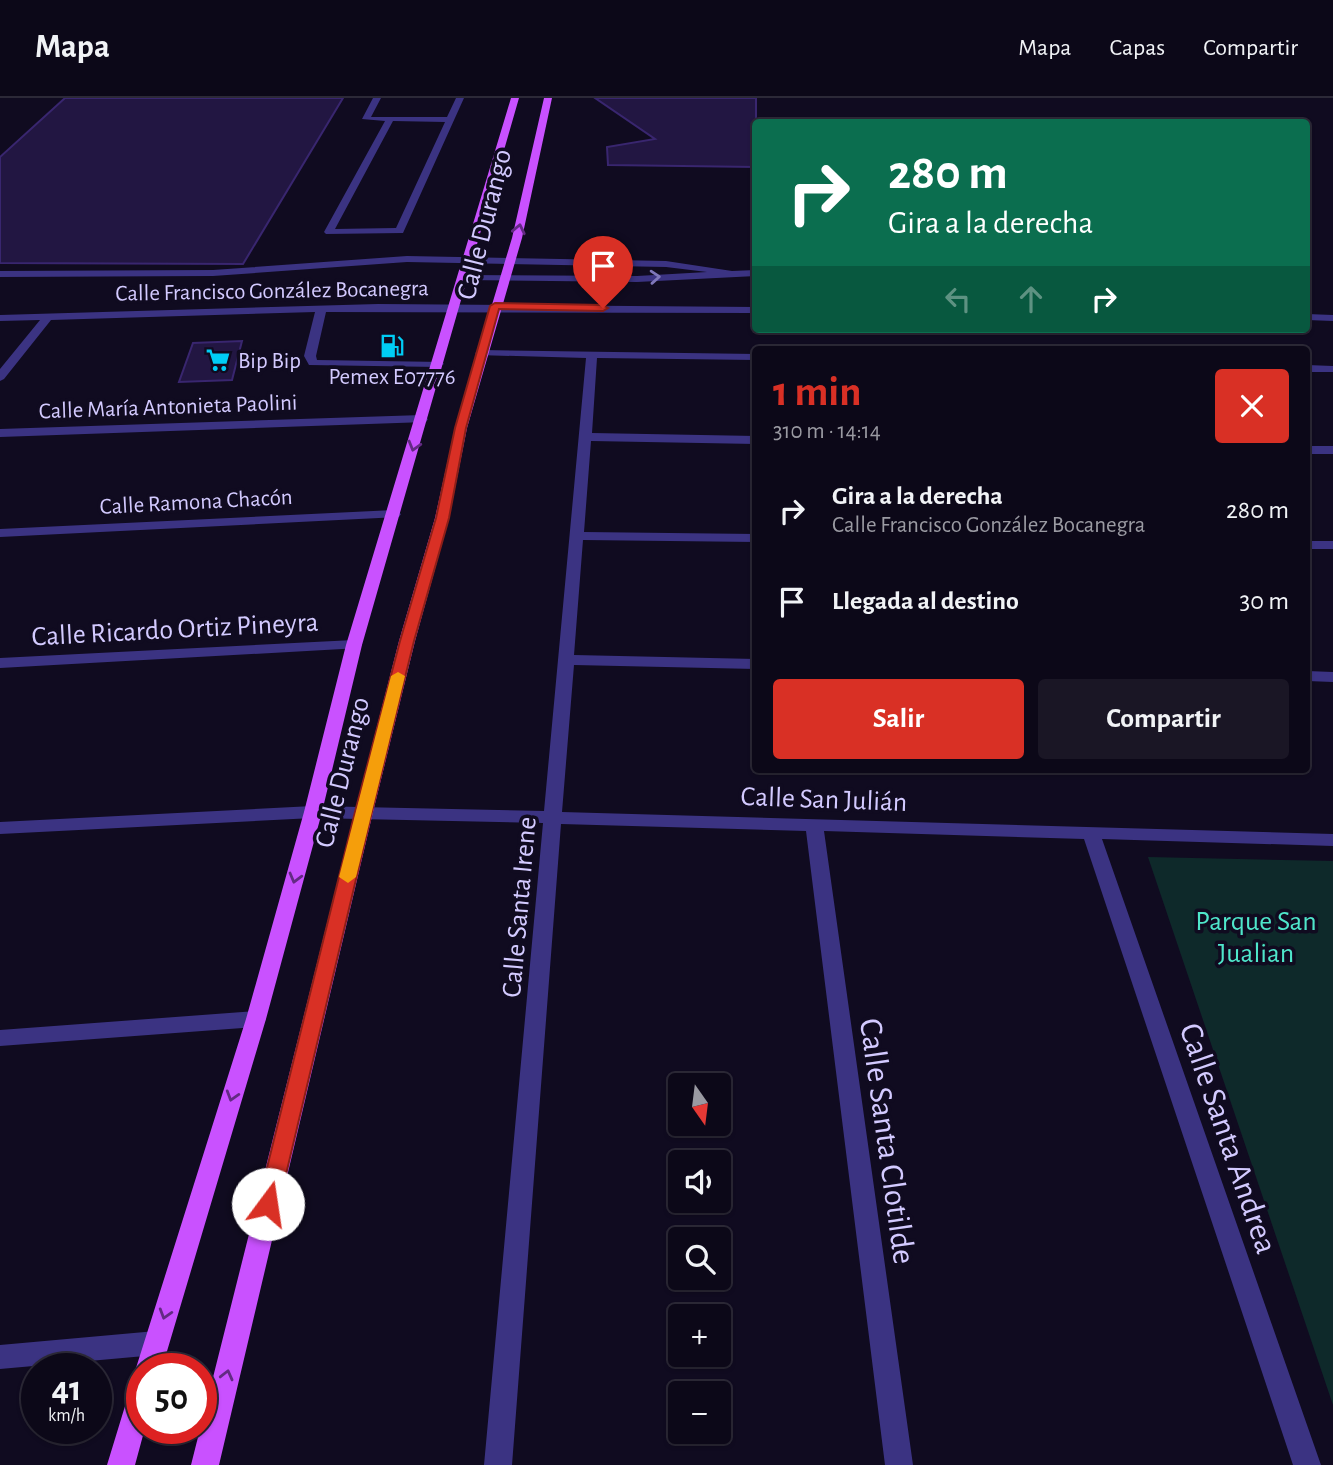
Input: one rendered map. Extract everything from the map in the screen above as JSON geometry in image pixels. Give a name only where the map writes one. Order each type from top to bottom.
[{"type":"main road","name":"Calle Durango","points":[[153,1353],[256,1019],[313,812],[354,645],[515,98]]},
{"type":"main road","name":"Calle Durango","points":[[205,1465],[363,812],[442,518],[461,428],[481,353],[511,259],[548,98]]},
{"type":"main road","points":[[121,1465],[127,1444]]},
{"type":"street","points":[[377,98],[366,119],[451,120]]},
{"type":"street","points":[[390,119],[328,232],[400,231],[460,98]]},
{"type":"street","points":[[356,262],[364,232]]},
{"type":"street","points":[[0,274],[213,272],[356,262],[468,259],[666,264],[752,273]]},
{"type":"street","points":[[464,276],[638,279],[727,272]]},
{"type":"street","name":"Calle Francisco González Bocanegra","points":[[0,318],[495,306],[752,310]]},
{"type":"street","points":[[321,309],[310,356],[313,363],[438,364]]},
{"type":"street","points":[[0,377],[48,317]]},
{"type":"street","points":[[1310,317],[1333,318]]},
{"type":"street","points":[[481,353],[752,357]]},
{"type":"street","name":"Calle Santa Irene","points":[[498,1465],[592,354]]},
{"type":"street","points":[[1310,368],[1333,369]]},
{"type":"street","name":"Calle María Antonieta Paolini","points":[[0,433],[422,419]]},
{"type":"street","points":[[586,437],[752,440]]},
{"type":"street","points":[[1310,450],[1333,450]]},
{"type":"street","name":"Calle Ramona Chacón","points":[[0,533],[394,514]]},
{"type":"street","points":[[578,536],[752,538]]},
{"type":"street","points":[[1310,545],[1333,545]]},
{"type":"street","name":"Calle Ricardo Ortiz Pineyra","points":[[0,663],[354,645]]},
{"type":"street","points":[[565,660],[752,664]]},
{"type":"street","points":[[1310,676],[1333,677]]},
{"type":"street","name":"Calle San Julián","points":[[0,828],[313,812],[363,812],[1333,840]]},
{"type":"street","name":"Calle Santa Clotilde","points":[[814,826],[899,1465]]},
{"type":"street","name":"Calle Santa Andrea","points":[[1091,833],[1307,1465]]},
{"type":"street","points":[[0,1038],[256,1019]]},
{"type":"street","points":[[0,1357],[156,1343]]},
{"type":"green space","name":"Parque San Jualian","points":[[1148,857],[1333,861],[1333,1405]]},
{"type":"building","points":[[65,98],[343,98],[243,264],[0,263],[0,157]]},
{"type":"building","points":[[595,98],[756,98],[756,119],[752,119],[752,167],[608,165],[607,147],[655,139]]},
{"type":"building","name":"Bip Bip","points":[[242,341],[232,380],[179,382],[193,343]]},
{"type":"slow traffic","points":[[348,877],[398,676]]},
{"type":"place","name":"Pemex E07776","points":[[392,346]]},
{"type":"place","name":"Bip Bip","points":[[218,360]]},
{"type":"route","points":[[268,1204],[363,812],[442,518],[461,428],[495,306],[603,308]]}]
